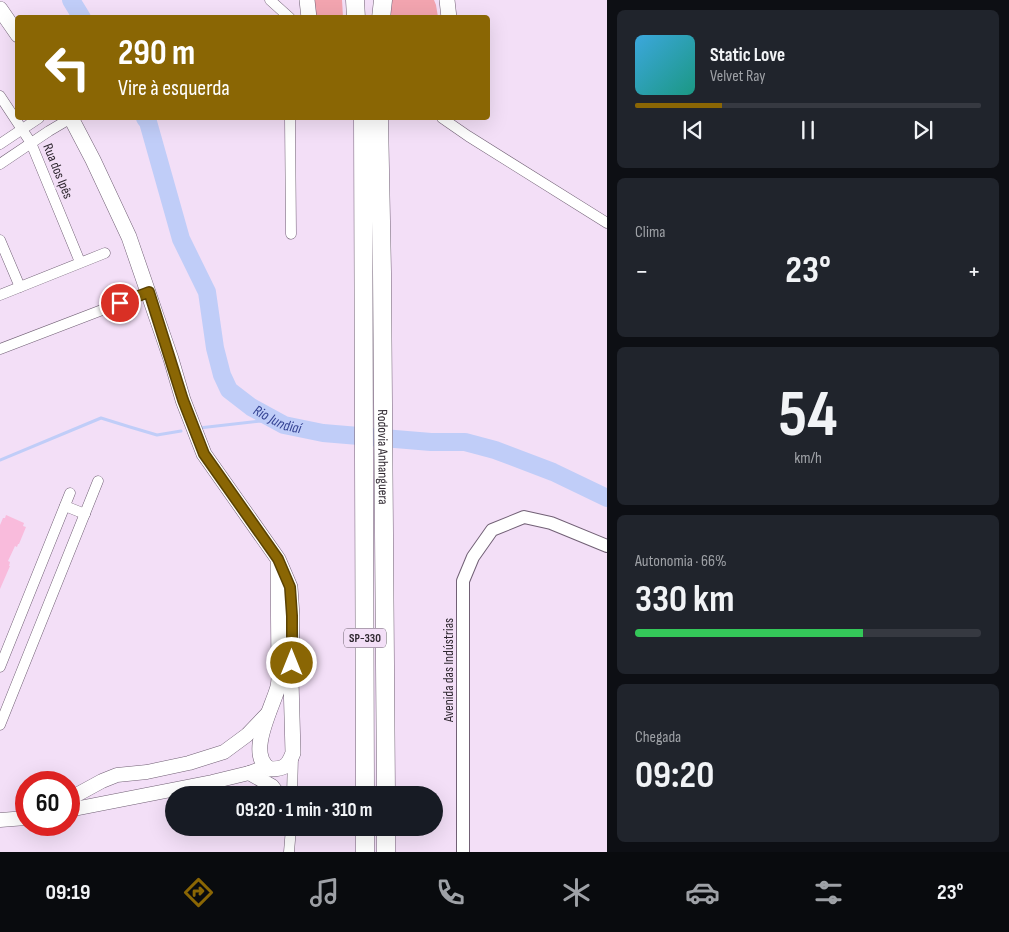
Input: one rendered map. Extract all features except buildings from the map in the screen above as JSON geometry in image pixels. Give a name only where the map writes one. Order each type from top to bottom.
[{"type":"highway","points":[[355,0],[356,15]]},
{"type":"highway","points":[[372,0],[374,15]]},
{"type":"highway","points":[[381,15],[383,0]]},
{"type":"highway","name":"Rodovia Anhanguera","points":[[362,120],[365,786]]},
{"type":"highway","name":"Rodovia Anhanguera","points":[[379,120],[386,786]]},
{"type":"highway","points":[[365,836],[365,852]]},
{"type":"highway","points":[[386,836],[386,852]]},
{"type":"main road","points":[[307,0],[308,15]]},
{"type":"main road","points":[[447,0],[449,15]]},
{"type":"main road","points":[[0,9],[15,31]]},
{"type":"main road","points":[[72,120],[94,160],[129,237],[191,422],[204,454],[278,559],[293,722],[293,753],[290,762],[284,768],[268,768],[212,782],[80,808]]},
{"type":"main road","points":[[268,768],[261,757],[260,747],[263,728],[278,687],[285,651]]},
{"type":"main road","points":[[270,711],[281,713],[293,722]]},
{"type":"main road","points":[[80,793],[117,775],[147,772],[189,763],[224,752],[247,735],[270,711]]},
{"type":"main road","points":[[250,773],[272,786]]},
{"type":"main road","points":[[117,775],[110,789],[119,800]]},
{"type":"main road","points":[[0,820],[15,819]]},
{"type":"street","points":[[270,0],[287,15]]},
{"type":"street","name":"Rua dos Ipês","points":[[0,96],[15,118]]},
{"type":"street","name":"Rua dos Ipês","points":[[16,120],[31,143],[80,262]]},
{"type":"street","points":[[0,144],[36,120]]},
{"type":"street","points":[[0,164],[68,120]]},
{"type":"street","points":[[290,120],[291,234]]},
{"type":"street","points":[[445,120],[606,223]]},
{"type":"street","points":[[458,120],[463,131]]},
{"type":"street","points":[[0,240],[20,287]]},
{"type":"street","points":[[0,295],[105,253]]},
{"type":"street","points":[[0,349],[149,292]]},
{"type":"street","points":[[0,725],[98,481]]},
{"type":"street","points":[[0,667],[70,493]]},
{"type":"street","points":[[64,506],[85,514]]},
{"type":"street","name":"Avenida das Indústrias","points":[[463,852],[463,581],[473,557],[492,530],[524,517],[551,522],[606,546]]},
{"type":"street","points":[[285,786],[293,753]]},
{"type":"street","points":[[268,768],[278,786]]},
{"type":"street","points":[[289,852],[290,836]]},
{"type":"shaded area","points":[[314,0],[342,0],[343,15],[315,15]]},
{"type":"shaded area","points":[[389,0],[434,0],[438,15],[388,15]]},
{"type":"waterway","name":"Rio Jundiaí","points":[[71,0],[80,15]]},
{"type":"waterway","name":"Rio Jundiaí","points":[[146,120],[181,239],[207,292],[215,348],[222,375],[229,390],[251,407],[284,425],[323,433],[431,442],[465,442],[495,450],[553,472],[607,498]]},
{"type":"waterway","points":[[0,460],[101,418],[157,435],[181,431]]},
{"type":"waterway","points":[[199,428],[261,421],[284,425]]},
{"type":"route","points":[[120,303],[149,292],[183,400],[204,454],[278,559],[290,587],[292,663]]}]
